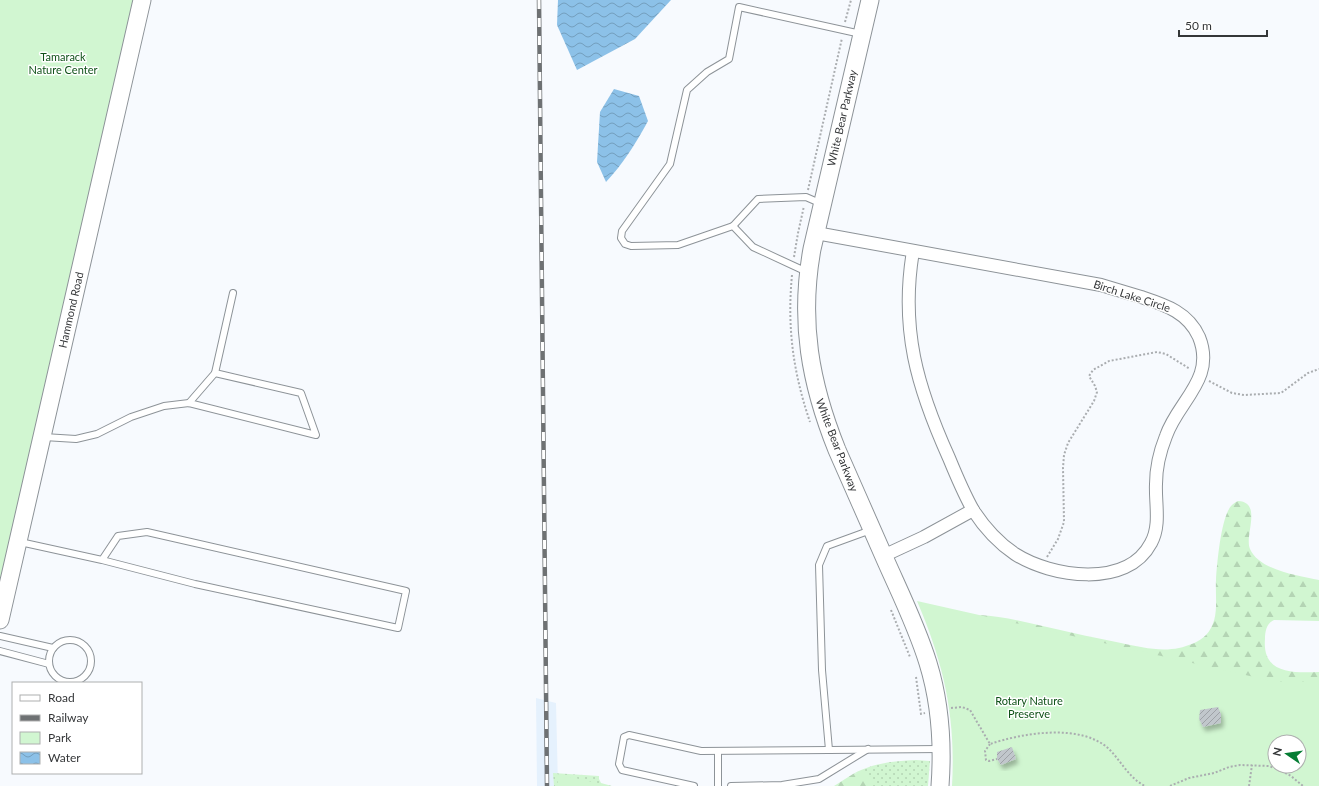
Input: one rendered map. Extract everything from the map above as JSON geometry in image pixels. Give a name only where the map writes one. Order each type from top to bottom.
[{"type":"street","name":"Hammond Road","points":[[0,620],[142,0]]},
{"type":"street","name":"White Bear Parkway","points":[[870,0],[816,233],[801,270],[807,298],[807,332],[810,363],[821,407],[831,436],[914,624],[928,663],[937,704],[942,748],[940,786]]},
{"type":"street","name":"Birch Lake Circle","points":[[816,233],[1094,283],[1126,292],[1171,308],[1186,319],[1199,338],[1203,358],[1200,375],[1195,388],[1174,419],[1163,443],[1156,474],[1156,529],[1151,543],[1145,553],[1129,566],[1102,573],[1073,573],[1042,567],[1019,556],[1005,546],[991,534],[973,510],[933,421],[917,375],[912,347],[908,308],[910,270],[913,251]]},
{"type":"street","points":[[883,556],[924,537],[973,510]]},
{"type":"lane","points":[[822,204],[806,197],[758,199],[733,226],[678,245],[631,246],[625,244],[621,238],[622,231],[670,164],[687,90],[707,72],[729,59],[739,7],[862,34]]},
{"type":"lane","points":[[733,226],[753,247],[801,270]]},
{"type":"lane","points":[[189,402],[215,373],[233,293]]},
{"type":"lane","points":[[42,437],[76,439],[97,434],[131,417],[164,406],[189,402],[316,435],[301,393],[215,373]]},
{"type":"lane","points":[[829,750],[822,670],[819,565],[827,546],[872,530]]},
{"type":"lane","points":[[18,542],[102,560],[195,584],[398,628],[406,591],[147,532],[118,536],[102,560]]},
{"type":"lane","points":[[0,636],[54,648]]},
{"type":"lane","points":[[67,640],[80,643],[89,652],[90,666],[82,678],[76,681],[69,682],[62,680],[51,671],[49,664],[49,657],[54,648],[61,642],[67,640]]},
{"type":"lane","points":[[0,651],[49,664]]},
{"type":"lane","points":[[694,786],[622,770],[619,764],[624,738],[629,735],[701,751],[942,748]]},
{"type":"lane","points":[[731,786],[782,785],[819,779],[868,749]]},
{"type":"lane","points":[[718,751],[718,786]]},
{"type":"path","points":[[811,422],[797,379],[792,345],[789,302],[801,270],[798,233],[851,0]]},
{"type":"path","points":[[1042,567],[1058,539],[1064,522],[1064,455],[1068,443],[1094,401],[1097,392],[1089,376],[1093,370],[1109,361],[1157,352],[1166,354],[1232,393],[1254,395],[1281,392],[1308,373],[1319,369]]},
{"type":"path","points":[[889,604],[910,658]]},
{"type":"path","points":[[915,670],[921,714]]},
{"type":"path","points":[[952,708],[962,707],[970,710],[990,744]]},
{"type":"path","points":[[997,759],[989,761],[986,760],[985,751],[990,744],[1020,736],[1064,733],[1082,735],[1104,745],[1132,777],[1145,786]]},
{"type":"path","points":[[1170,786],[1189,778],[1214,773],[1229,767],[1240,765],[1269,766],[1291,776],[1303,786]]},
{"type":"path","points":[[1249,786],[1252,765]]},
{"type":"shaded area","points":[[536,698],[556,703],[558,786],[537,786]]},
{"type":"green space","name":"Tamarack Nature Center","points":[[0,0],[141,0],[0,617]]},
{"type":"green space","points":[[1238,501],[1245,503],[1250,507],[1251,520],[1249,543],[1250,549],[1255,556],[1270,567],[1280,571],[1319,580],[1319,621],[1274,620],[1270,623],[1265,633],[1265,651],[1274,665],[1281,669],[1299,672],[1319,672],[1319,786],[1307,774],[1307,734],[1267,734],[1267,739],[979,615],[1013,620],[1150,648],[1172,649],[1200,640],[1210,629],[1215,616],[1217,563],[1220,541],[1228,512],[1235,502]]},
{"type":"green space","name":"Rotary Nature Preserve","points":[[917,601],[1276,682],[1319,682],[1319,786],[952,786],[953,761],[950,714],[941,669]]},
{"type":"green space","points":[[916,760],[930,761],[928,786],[873,786],[873,784],[857,773],[853,774],[868,767],[884,763]]},
{"type":"green space","points":[[861,772],[870,776],[873,780],[873,786],[834,786],[853,774]]},
{"type":"green space","points":[[553,773],[599,776],[601,783],[612,786],[554,786]]},
{"type":"green space","points":[[557,774],[610,786],[558,786]]},
{"type":"water","points":[[558,0],[671,0],[635,39],[577,70],[557,25]]},
{"type":"water","points":[[614,89],[639,96],[648,121],[629,153],[606,182],[597,162],[600,112]]},
{"type":"building","points":[[1218,707],[1221,714],[1221,723],[1203,727],[1199,719],[1200,710]]},
{"type":"building","points":[[1012,747],[1016,759],[1001,765],[997,759],[997,752]]},
{"type":"railway","points":[[539,0],[547,786]]}]
